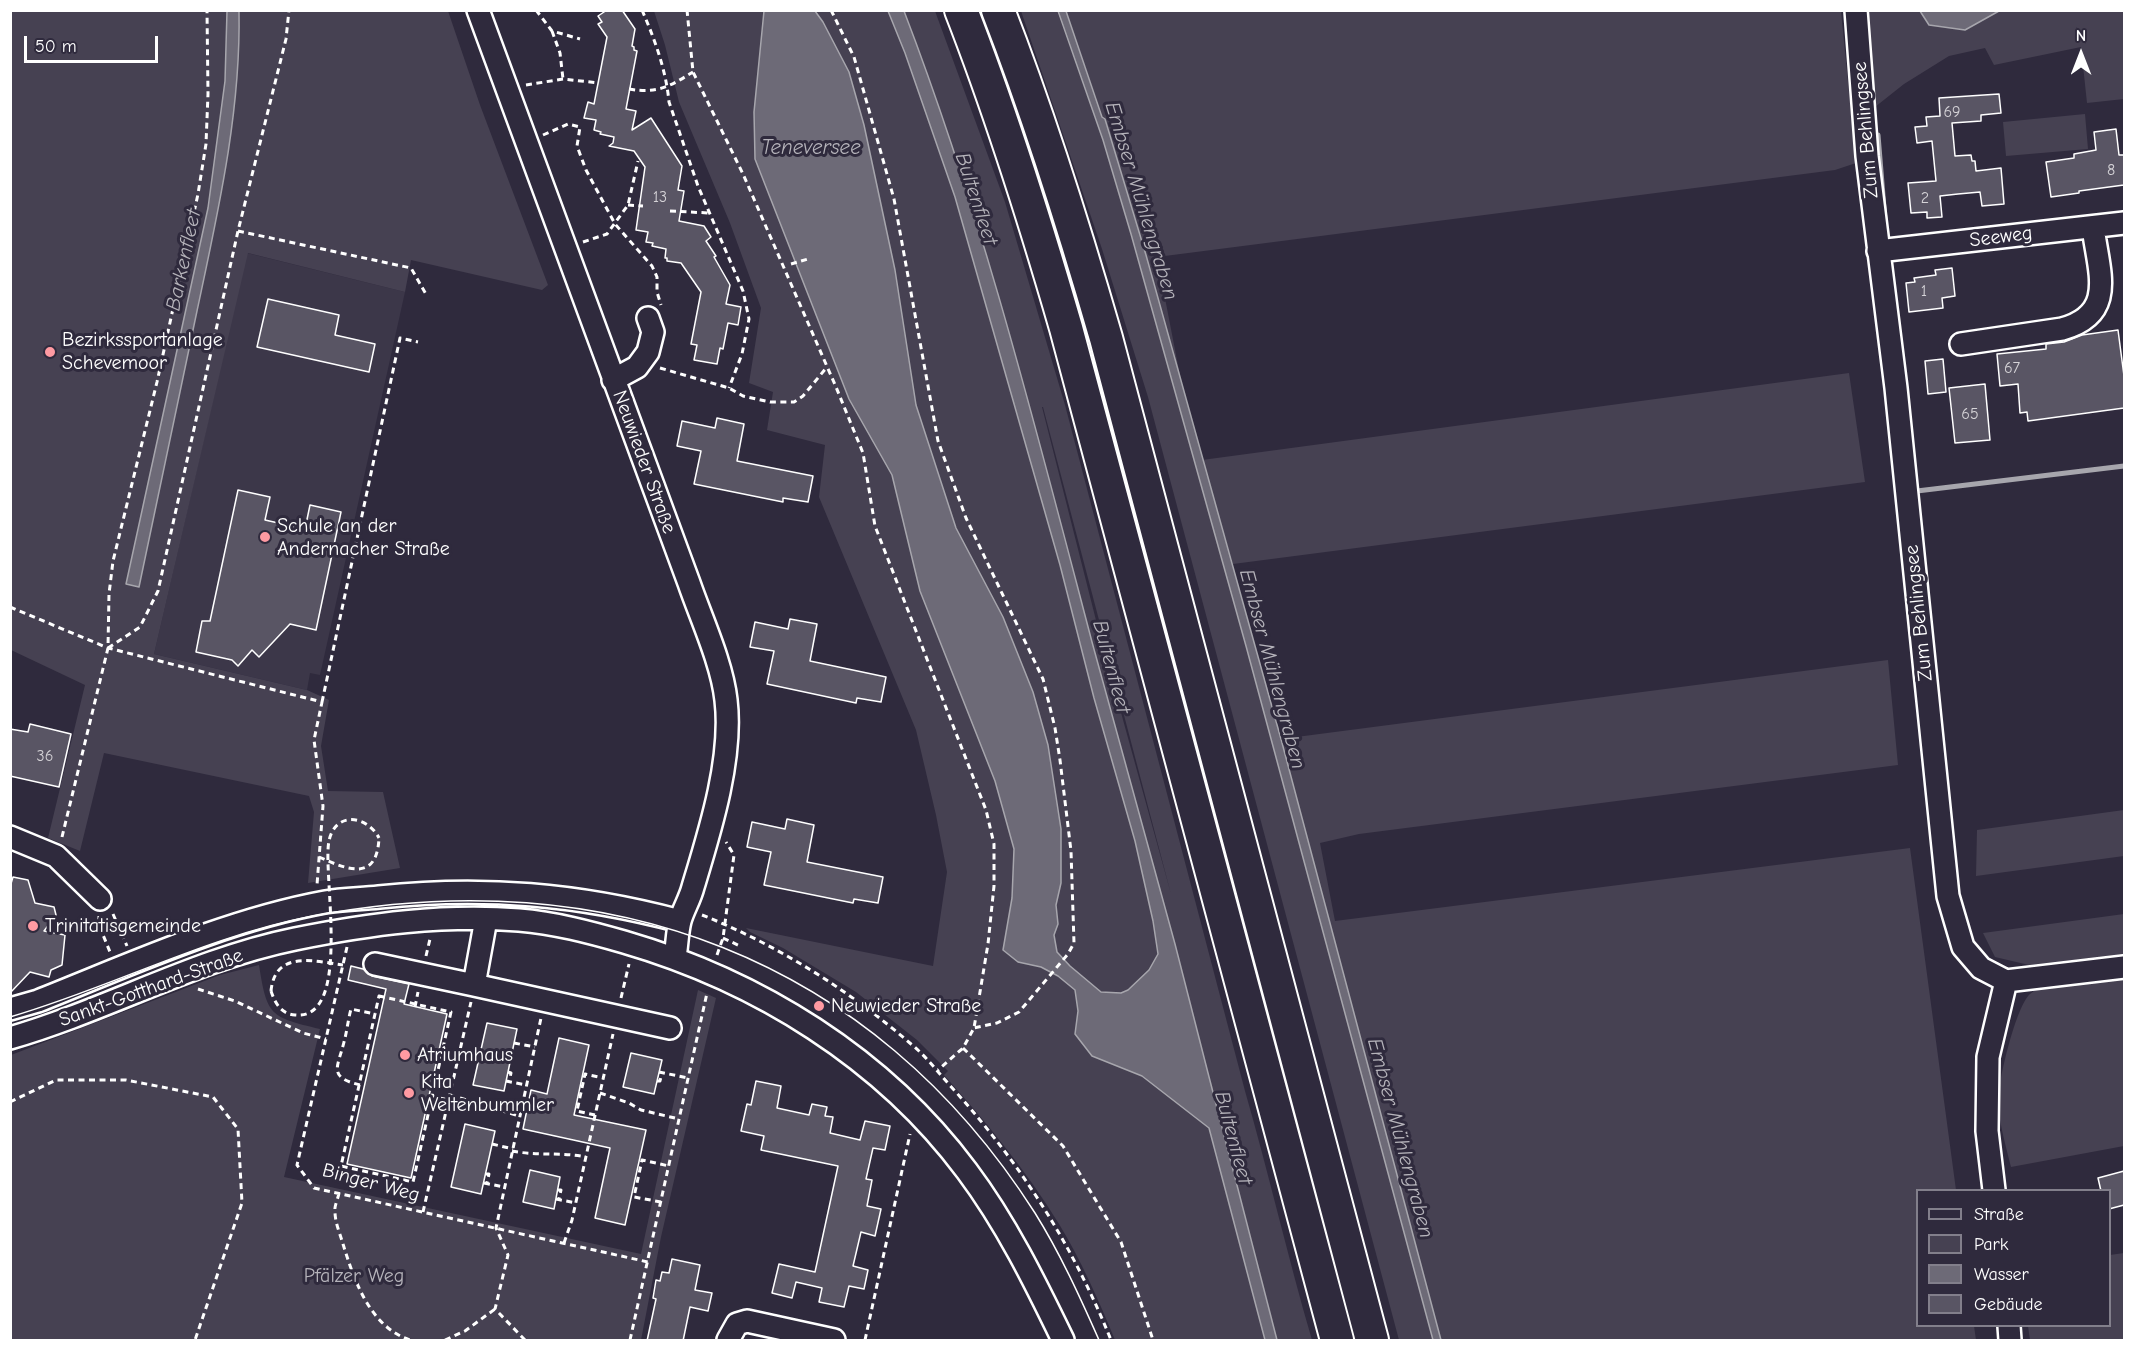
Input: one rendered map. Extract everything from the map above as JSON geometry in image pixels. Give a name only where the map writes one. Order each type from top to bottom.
[{"type":"highway","points":[[961,10],[1024,184],[1066,328],[1337,1341]]},
{"type":"highway","points":[[999,10],[1068,205],[1106,338],[1372,1341]]},
{"type":"street","name":"Neuwieder Straße","points":[[478,10],[693,594],[720,670],[726,697],[728,726],[723,767],[692,890],[680,921],[675,957]]},
{"type":"street","name":"Zum Behlingsee","points":[[1856,10],[1868,156],[1896,387],[1948,896],[1963,947],[1981,968],[2006,981]]},
{"type":"street","name":"Seeweg","points":[[1878,251],[2124,223]]},
{"type":"street","points":[[1961,344],[2062,329],[2084,320],[2099,303],[2101,291],[2093,227]]},
{"type":"street","points":[[613,380],[638,367],[648,352],[656,316]]},
{"type":"street","points":[[10,837],[56,856],[100,899]]},
{"type":"street","name":"Sankt-Gotthard-Straße","points":[[10,1009],[38,1001],[219,931],[314,905],[427,892],[507,892],[571,898],[680,921]]},
{"type":"street","points":[[474,985],[486,919]]},
{"type":"street","name":"Sankt-Gotthard-Straße","points":[[10,1038],[47,1027],[215,961],[291,940],[390,922],[519,920],[573,927],[633,944],[675,957],[710,972],[792,1013],[869,1069],[915,1111],[967,1170],[1005,1228],[1063,1341]]},
{"type":"street","points":[[375,964],[670,1028]]},
{"type":"street","points":[[1994,1189],[1987,1131],[1988,1057],[2006,981],[2124,967]]},
{"type":"street","points":[[728,1341],[737,1324],[747,1321],[834,1341]]},
{"type":"path","points":[[56,856],[108,648],[109,594],[113,561],[157,382],[200,184],[207,124],[207,10]]},
{"type":"path","points":[[108,648],[140,627],[158,591],[238,231],[286,39],[290,10]]},
{"type":"path","points":[[536,10],[552,31],[560,53],[563,79]]},
{"type":"path","points":[[642,10],[656,41],[668,88],[669,102],[698,186],[743,291],[749,319],[742,354],[729,388]]},
{"type":"path","points":[[687,10],[693,72],[743,174],[863,453],[874,526],[986,810],[994,844],[994,886],[988,944],[974,1028],[963,1048],[938,1070]]},
{"type":"path","points":[[831,10],[854,57],[894,199],[938,441],[966,518],[1043,680],[1060,760],[1071,851],[1074,943],[1068,954],[1019,1012],[997,1023],[974,1028]]},
{"type":"path","points":[[552,31],[580,39]]},
{"type":"path","points":[[629,89],[668,88],[693,72]]},
{"type":"path","points":[[507,89],[541,81],[563,79],[599,83]]},
{"type":"path","points":[[526,142],[568,124],[580,127],[577,146],[602,202],[615,224],[652,266],[657,277],[656,316]]},
{"type":"path","points":[[565,248],[606,234],[615,224],[628,205],[638,161]]},
{"type":"path","points":[[628,205],[643,206]]},
{"type":"path","points":[[670,211],[710,213]]},
{"type":"path","points":[[238,231],[411,268],[428,296]]},
{"type":"path","points":[[791,264],[808,259]]},
{"type":"path","points":[[314,905],[323,806],[314,740],[400,338],[418,342]]},
{"type":"path","points":[[638,367],[653,366],[729,388],[743,396],[770,402],[794,402],[803,396],[827,366]]},
{"type":"path","points":[[10,607],[108,648],[322,702]]},
{"type":"path","points":[[630,1341],[710,972],[723,938],[734,855],[712,818]]},
{"type":"path","points":[[319,857],[337,866],[355,870],[367,868],[374,860],[379,838],[374,829],[365,822],[353,819],[342,822],[334,828],[329,838],[327,870],[332,940],[326,990],[317,1009],[305,1014],[295,1015],[284,1012],[275,1003],[271,991],[272,978],[279,969],[299,960],[343,964]]},
{"type":"path","points":[[100,899],[113,913],[131,964]]},
{"type":"path","points":[[100,899],[99,925],[131,964]]},
{"type":"path","points":[[725,924],[818,975],[912,1045],[938,1070],[983,1122],[1029,1183],[1062,1237],[1098,1306],[1111,1341]]},
{"type":"path","name":"Binger Weg","points":[[352,928],[297,1165],[314,1188],[648,1262]]},
{"type":"path","points":[[723,938],[740,946]]},
{"type":"path","points":[[564,1243],[576,1203],[633,944]]},
{"type":"path","points":[[175,977],[189,986],[235,1001],[303,1033],[326,1039]]},
{"type":"path","points":[[423,1212],[474,985]]},
{"type":"path","points":[[840,1001],[844,993]]},
{"type":"path","points":[[379,996],[451,1012],[413,1182],[341,1166],[375,1014],[379,996]]},
{"type":"path","points":[[445,1341],[465,1331],[495,1309],[508,1255],[496,1228],[544,1000]]},
{"type":"path","points":[[360,1085],[345,1081],[340,1076],[337,1070],[338,1062],[351,1009],[375,1014]]},
{"type":"path","points":[[514,1043],[535,1047]]},
{"type":"path","points":[[963,1048],[1063,1146],[1121,1242],[1153,1341]]},
{"type":"path","points":[[508,1072],[511,1073],[508,1082],[526,1085]]},
{"type":"path","points":[[657,1081],[660,1081],[661,1072],[688,1078]]},
{"type":"path","points":[[595,1115],[577,1111],[584,1074],[603,1078]]},
{"type":"path","points":[[10,1102],[56,1080],[126,1080],[213,1097],[238,1129],[242,1203],[195,1341]]},
{"type":"path","points":[[600,1093],[616,1097],[641,1110],[679,1119]]},
{"type":"path","points":[[431,1096],[449,1097],[520,1116]]},
{"type":"path","points":[[865,1341],[915,1111]]},
{"type":"path","points":[[492,1144],[537,1155],[566,1154],[586,1158]]},
{"type":"path","points":[[661,1202],[634,1197],[641,1159],[669,1166]]},
{"type":"path","points":[[486,1174],[489,1174],[485,1183],[504,1187]]},
{"type":"path","points":[[558,1190],[561,1190],[557,1199],[576,1203]]},
{"type":"path","points":[[339,1193],[334,1210],[346,1256],[363,1296],[386,1327],[401,1338],[410,1341]]},
{"type":"path","points":[[495,1309],[525,1341]]},
{"type":"shaded area","name":"Schule an der Andernacher Straße","points":[[247,253],[405,292],[320,675],[310,673],[307,690],[154,654]]},
{"type":"green space","points":[[10,11],[448,11],[480,105],[548,285],[542,290],[411,260],[405,292],[248,253],[154,654],[307,690],[329,700],[321,746],[328,791],[383,792],[400,868],[308,883],[314,812],[309,796],[104,753],[80,851],[48,838],[85,685],[11,650]]},
{"type":"green space","points":[[654,11],[935,11],[1005,202],[1065,405],[1312,1340],[1115,1340],[1075,1252],[1059,1224],[1005,1147],[944,1075],[948,1071],[917,1040],[856,992],[746,928],[933,966],[947,872],[916,730],[819,497],[825,445],[767,430],[773,392],[749,383],[761,308],[730,223],[679,102]],"holes":[[[1043,407],[1171,894],[1101,640]]]},
{"type":"green space","points":[[1021,11],[1057,11],[1103,140],[1246,646],[1433,1340],[1399,1340],[1148,397],[1102,249]]},
{"type":"green space","points":[[1066,11],[1841,11],[1856,163],[1835,170],[1157,257],[1183,391],[1146,255],[1105,119]]},
{"type":"green space","points":[[1866,11],[1920,11],[1929,25],[1965,30],[1999,11],[2124,11],[2124,99],[2087,103],[2081,47],[1994,65],[1985,48],[1949,56],[1904,84],[1875,107]]},
{"type":"green space","points":[[2085,114],[2088,149],[2006,156],[2003,122]]},
{"type":"green space","points":[[1849,373],[1865,482],[1233,564],[1202,460]]},
{"type":"green space","points":[[1888,660],[1898,765],[1359,834],[1320,843],[1335,921],[1910,848],[1956,1189],[1916,1189],[1916,1327],[1974,1327],[1976,1340],[1441,1340],[1281,739]]},
{"type":"green space","points":[[2124,810],[2124,856],[1976,876],[1977,830]]},
{"type":"green space","points":[[2124,914],[2124,954],[2029,965],[1995,957],[1983,933]]},
{"type":"green space","name":"Pfälzer Weg","points":[[259,965],[265,995],[274,1012],[290,1021],[320,1029],[284,1177],[641,1254],[698,990],[716,998],[661,1237],[641,1340],[11,1340],[11,1055],[220,975]]},
{"type":"green space","points":[[2124,974],[2124,1146],[2011,1167],[1998,1099],[2009,1044],[2025,1001],[2030,994],[2050,984],[2075,978]]},
{"type":"green space","points":[[2124,1253],[2124,1340],[2030,1340],[2028,1327],[2111,1327],[2111,1255]]},
{"type":"water","points":[[227,11],[239,11],[239,49],[227,162],[139,587],[126,584],[208,208],[225,81]]},
{"type":"water","name":"Teneversee","points":[[764,11],[815,11],[849,72],[864,125],[895,270],[916,405],[956,528],[1003,617],[1033,692],[1048,745],[1061,829],[1061,883],[1056,905],[1058,924],[1054,935],[1057,952],[1101,992],[1121,993],[1128,990],[1149,970],[1158,954],[1153,921],[1135,841],[1094,698],[1060,565],[955,197],[888,11],[904,11],[959,167],[1007,324],[1175,944],[1277,1340],[1265,1340],[1209,1128],[1142,1076],[1092,1056],[1075,1034],[1078,1011],[1075,990],[1058,976],[1041,967],[1018,962],[1003,950],[1012,898],[1014,849],[995,781],[920,591],[892,475],[849,399],[755,159],[754,112]]},
{"type":"water","points":[[1058,11],[1066,11],[1102,117],[1105,119],[1146,255],[1281,739],[1441,1340],[1433,1340],[1246,646],[1131,234],[1103,140]]},
{"type":"water","points":[[1920,11],[1999,11],[1965,30],[1929,25]]},
{"type":"building","points":[[607,10],[622,10],[635,29],[632,46],[637,51],[626,109],[636,111],[632,130],[651,118],[682,166],[678,190],[684,191],[679,221],[704,226],[711,237],[706,241],[730,285],[726,304],[741,307],[738,325],[728,323],[723,349],[720,348],[717,364],[694,360],[697,345],[691,344],[701,292],[681,263],[667,261],[666,249],[652,246],[653,243],[646,242],[648,232],[636,230],[645,167],[634,151],[609,146],[613,143],[614,137],[600,134],[601,132],[594,130],[596,120],[584,118],[588,102],[594,104],[607,37],[598,24],[602,22],[598,16]]},
{"type":"building","points":[[1999,94],[2001,113],[1981,115],[1981,121],[1952,123],[1955,156],[1971,155],[1972,161],[1975,161],[1976,171],[2001,168],[2004,204],[1982,206],[1980,192],[1958,194],[1940,196],[1942,217],[1927,218],[1927,212],[1911,213],[1908,183],[1936,181],[1932,141],[1917,143],[1915,127],[1927,126],[1926,117],[1940,116],[1939,98]]},
{"type":"building","points":[[2116,129],[2119,155],[2124,155],[2124,185],[2051,197],[2046,162],[2074,158],[2074,154],[2096,150],[2094,132]]},
{"type":"building","points":[[1952,268],[1955,296],[1942,298],[1943,308],[1909,312],[1906,283],[1915,282],[1914,278],[1936,275],[1935,270]]},
{"type":"building","points":[[268,299],[339,315],[335,335],[375,344],[369,372],[257,347]]},
{"type":"building","points":[[2118,330],[2124,376],[2124,408],[2028,421],[2027,412],[2020,413],[2018,384],[2000,386],[1997,354],[2046,349],[2046,344],[2064,342],[2082,335]]},
{"type":"building","points":[[1943,359],[1946,392],[1928,394],[1925,361]]},
{"type":"building","points":[[1985,384],[1990,440],[1955,443],[1949,388]]},
{"type":"building","points":[[717,418],[744,424],[737,461],[813,476],[808,502],[783,498],[783,502],[694,484],[701,451],[677,446],[682,421],[715,428]]},
{"type":"building","points":[[238,490],[270,497],[265,520],[305,529],[310,505],[341,512],[316,630],[290,624],[259,657],[252,650],[238,666],[232,660],[196,652],[202,621],[210,621]]},
{"type":"building","points":[[790,619],[817,624],[810,661],[886,677],[881,702],[857,698],[856,703],[767,684],[774,651],[750,647],[755,622],[788,629]]},
{"type":"building","points":[[30,724],[71,734],[59,787],[10,776],[10,729],[28,732]]},
{"type":"building","points":[[787,819],[814,825],[807,862],[883,877],[878,903],[854,899],[853,903],[764,885],[771,852],[747,847],[752,822],[785,829]]},
{"type":"building","name":"Trinitatisgemeinde","points":[[13,877],[28,880],[35,903],[54,907],[56,915],[44,931],[65,935],[62,965],[51,970],[49,977],[30,972],[10,993],[10,887]]},
{"type":"building","name":"Atriumhaus","points":[[351,966],[363,969],[372,976],[409,984],[404,1004],[447,1014],[411,1178],[347,1164],[386,989],[348,980]]},
{"type":"building","points":[[487,1023],[517,1029],[504,1091],[473,1085]]},
{"type":"building","points":[[559,1038],[589,1045],[574,1115],[646,1130],[625,1225],[595,1218],[610,1148],[523,1129],[531,1090],[547,1094]]},
{"type":"building","points":[[631,1053],[662,1060],[654,1094],[623,1087]]},
{"type":"building","points":[[756,1081],[781,1086],[777,1108],[809,1115],[812,1104],[827,1107],[825,1116],[833,1117],[830,1133],[860,1140],[865,1121],[890,1126],[885,1150],[873,1148],[866,1179],[872,1180],[867,1206],[881,1209],[875,1236],[861,1232],[853,1266],[868,1270],[864,1289],[849,1286],[844,1307],[819,1302],[822,1288],[796,1282],[792,1298],[772,1293],[779,1264],[815,1272],[838,1166],[761,1150],[764,1136],[741,1131],[747,1104],[751,1105]]},
{"type":"building","points":[[465,1124],[495,1131],[481,1194],[451,1187]]},
{"type":"building","points":[[530,1170],[560,1177],[554,1209],[523,1202]]},
{"type":"building","points":[[2124,1171],[2124,1205],[2111,1208],[2111,1189],[2101,1189],[2098,1178]]},
{"type":"building","points":[[672,1259],[700,1265],[695,1290],[712,1293],[708,1311],[690,1307],[683,1341],[647,1341],[656,1299],[653,1298],[656,1280],[660,1281],[662,1272],[669,1273]]},
{"type":"waterway","points":[[1878,135],[1885,220]]},
{"type":"waterway","points":[[1916,487],[1917,491],[2124,466]]},
{"type":"tram line","points":[[10,1017],[235,936],[313,916],[421,902],[526,903],[627,918],[723,948],[812,992],[895,1051],[969,1124],[1035,1213],[1061,1259],[1099,1340]]},
{"type":"place","name":"Bezirkssportanlage Schevemoor","points":[[50,352]]},
{"type":"place","name":"Schule an der Andernacher Straße","points":[[265,537]]},
{"type":"place","name":"Trinitatisgemeinde","points":[[33,926]]},
{"type":"place","name":"Neuwieder Straße","points":[[819,1006]]},
{"type":"place","name":"Atriumhaus","points":[[405,1055]]},
{"type":"place","name":"Kita Weltenbummler","points":[[409,1093]]},
{"type":"water label","name":"Bultenfleet","points":[[976,199]]},
{"type":"water label","name":"Embser Mühlengraben","points":[[1141,201]]},
{"type":"water label","name":"Barkenfleet","points":[[184,260]]},
{"type":"water label","name":"Bultenfleet","points":[[1111,667]]},
{"type":"water label","name":"Embser Mühlengraben","points":[[1272,669]]},
{"type":"water label","name":"Bultenfleet","points":[[1233,1138]]},
{"type":"water label","name":"Embser Mühlengraben","points":[[1400,1138]]}]
